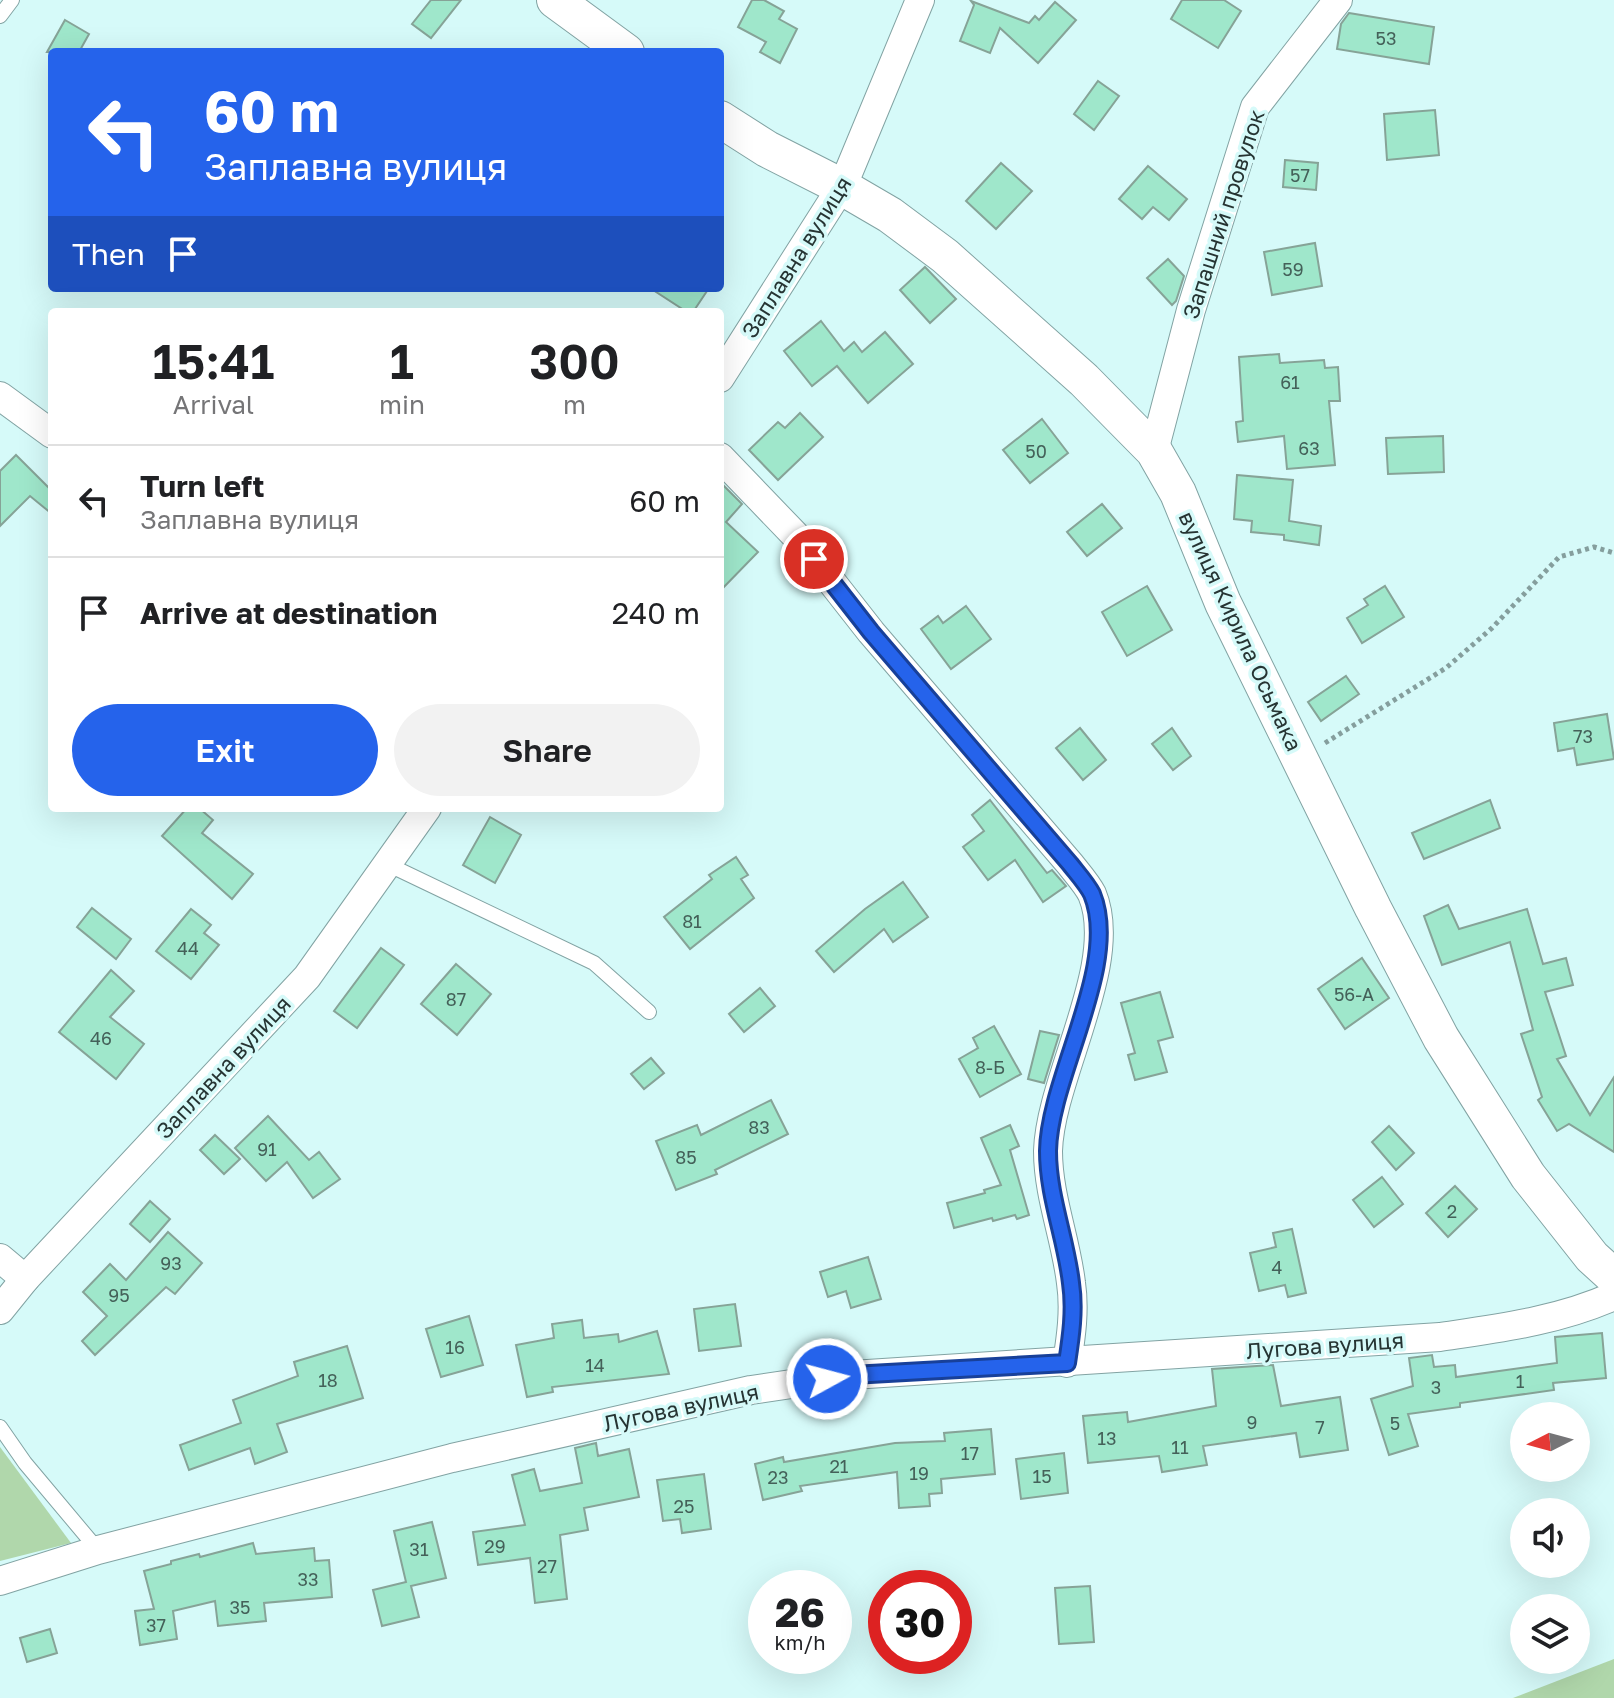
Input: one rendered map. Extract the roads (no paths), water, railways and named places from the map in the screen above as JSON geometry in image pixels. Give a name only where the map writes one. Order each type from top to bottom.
[{"type":"street","points":[[555,0],[621,48]]},
{"type":"street","name":"Заплавна вулиця","points":[[724,372],[842,187],[920,0]]},
{"type":"street","name":"Запашний провулок","points":[[1154,451],[1191,310],[1255,107],[1338,0]]},
{"type":"street","name":"вулиця Кирила Осьмака","points":[[724,122],[767,149],[890,215],[945,256],[1084,380],[1154,451],[1178,493],[1223,603],[1373,908],[1441,1038],[1528,1176],[1592,1257],[1614,1277]]},
{"type":"street","points":[[0,396],[48,431]]},
{"type":"street","points":[[724,461],[795,535],[871,632],[1070,864],[1092,894],[1099,935],[1095,969],[1048,1149],[1051,1189],[1072,1284],[1072,1326],[1067,1363]]},
{"type":"street","name":"Заплавна вулиця","points":[[0,1310],[25,1279],[307,977],[424,812]]},
{"type":"street","points":[[0,1258],[25,1279]]},
{"type":"street","name":"Лугова вулиця","points":[[0,1581],[98,1550],[452,1458],[751,1390],[852,1375],[1440,1337],[1528,1324],[1589,1307],[1614,1296]]},
{"type":"lane","points":[[0,16],[12,0]]},
{"type":"lane","points":[[387,864],[594,963],[649,1012]]},
{"type":"lane","points":[[0,1427],[55,1500],[98,1550]]}]
